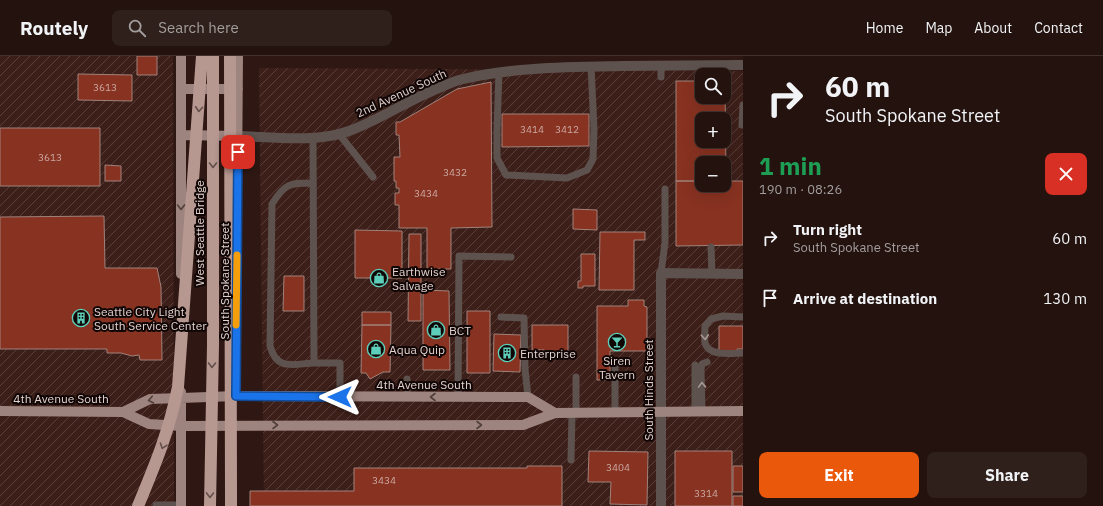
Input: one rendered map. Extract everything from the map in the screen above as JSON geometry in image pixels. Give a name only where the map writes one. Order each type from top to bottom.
[{"type":"highway","points":[[138,506],[160,454],[172,415],[178,387],[202,56]]},
{"type":"highway","name":"West Seattle Bridge","points":[[210,506],[213,345],[213,56]]},
{"type":"highway","points":[[230,56],[231,506]]},
{"type":"main road","points":[[181,56],[181,506]]},
{"type":"main road","name":"South Spokane Street","points":[[236,506],[238,56]]},
{"type":"main road","points":[[181,90],[238,89]]},
{"type":"main road","points":[[181,135],[238,136]]},
{"type":"main road","name":"4th Avenue South","points":[[123,412],[150,399],[236,396],[528,397]]},
{"type":"main road","points":[[528,397],[555,413]]},
{"type":"main road","name":"4th Avenue South","points":[[0,411],[123,412],[149,424],[181,426],[523,425],[555,413],[743,411]]},
{"type":"street","name":"2nd Avenue South","points":[[238,136],[329,137],[365,125],[418,96],[457,80],[499,72],[522,69],[591,66],[743,65]]},
{"type":"street","points":[[661,273],[743,274]]},
{"type":"street","name":"South Hinds Street","points":[[661,273],[661,506]]},
{"type":"lane","points":[[499,72],[497,158],[506,175],[567,178],[587,170],[593,159],[594,129],[591,66]]},
{"type":"lane","points":[[661,66],[661,77]]},
{"type":"lane","points":[[742,125],[743,105]]},
{"type":"lane","points":[[339,134],[373,177]]},
{"type":"lane","points":[[314,138],[314,364]]},
{"type":"lane","points":[[313,183],[295,183],[287,186],[279,193],[272,204],[270,346],[272,355],[282,364],[340,363],[340,397]]},
{"type":"lane","points":[[661,273],[665,243],[665,188]]},
{"type":"lane","points":[[711,247],[712,274]]},
{"type":"lane","points":[[458,397],[459,256],[512,257]]},
{"type":"lane","points":[[743,316],[723,316],[711,319],[705,326],[706,344],[711,350],[721,353],[743,353]]},
{"type":"lane","points":[[501,317],[524,318],[525,369],[528,397]]},
{"type":"lane","points":[[698,412],[701,369],[702,364],[707,362]]},
{"type":"lane","points":[[695,365],[698,412]]},
{"type":"lane","points":[[615,366],[615,413]]},
{"type":"lane","points":[[571,460],[576,377]]},
{"type":"lane","points":[[407,379],[407,397]]},
{"type":"lane","points":[[156,505],[181,506]]},
{"type":"shaded area","points":[[0,56],[173,56],[174,506],[0,506]]},
{"type":"shaded area","points":[[259,68],[695,71],[695,104],[731,104],[731,71],[743,71],[743,506],[264,506]]},
{"type":"building","points":[[137,56],[157,56],[157,75],[137,75]]},
{"type":"building","points":[[78,74],[132,75],[132,101],[78,100]]},
{"type":"building","points":[[676,81],[695,81],[695,104],[725,104],[725,112],[695,112],[695,148],[726,148],[726,156],[695,156],[695,181],[676,181]]},
{"type":"building","points":[[491,82],[492,227],[451,228],[451,269],[427,269],[427,228],[399,228],[399,205],[395,205],[395,193],[399,193],[399,188],[396,188],[396,181],[394,181],[394,157],[400,157],[399,135],[396,135],[396,122],[400,122],[457,89]]},
{"type":"building","points":[[502,114],[589,114],[589,146],[502,147]]},
{"type":"building","points":[[0,128],[100,128],[100,186],[0,186]]},
{"type":"building","points":[[105,165],[121,166],[121,181],[105,181]]},
{"type":"building","points":[[676,181],[695,181],[695,192],[731,192],[731,181],[743,181],[743,245],[676,246]]},
{"type":"building","points":[[573,209],[597,210],[597,230],[573,229]]},
{"type":"building","name":"Seattle City Light South Service Center","points":[[104,216],[105,268],[157,268],[161,287],[162,360],[140,360],[139,355],[132,356],[121,353],[107,353],[107,349],[0,349],[0,217]]},
{"type":"building","points":[[355,230],[402,231],[402,278],[355,278]]},
{"type":"building","points":[[600,232],[645,232],[645,240],[634,240],[634,290],[599,290]]},
{"type":"building","points":[[409,234],[421,234],[421,321],[408,321]]},
{"type":"building","points":[[581,254],[595,254],[595,286],[583,286],[583,288],[578,288],[578,281],[581,281]]},
{"type":"building","points":[[284,276],[304,276],[304,311],[283,311]]},
{"type":"building","name":"BCT","points":[[423,290],[449,291],[450,370],[423,370]]},
{"type":"building","points":[[628,300],[644,300],[644,306],[647,307],[647,351],[610,351],[610,380],[597,380],[597,306],[628,306]]},
{"type":"building","points":[[467,311],[490,311],[490,373],[467,373]]},
{"type":"building","points":[[362,312],[391,312],[391,325],[362,325]]},
{"type":"building","name":"Aqua Quip","points":[[362,325],[391,325],[390,372],[383,372],[370,379],[366,373],[361,373]]},
{"type":"building","points":[[532,325],[568,325],[568,354],[544,354],[544,350],[532,350]]},
{"type":"building","points":[[719,326],[743,326],[743,349],[737,349],[737,351],[719,351]]},
{"type":"building","name":"Enterprise","points":[[494,334],[521,335],[520,372],[493,371]]},
{"type":"building","points":[[589,451],[648,452],[647,505],[610,504],[611,482],[588,482]]},
{"type":"building","points":[[675,451],[732,451],[732,506],[675,506]]},
{"type":"building","points":[[527,466],[562,466],[562,506],[250,506],[250,491],[354,491],[354,468],[527,468]]},
{"type":"building","points":[[733,466],[743,466],[743,492],[733,492]]},
{"type":"building","points":[[733,496],[743,496],[743,506],[733,506]]},
{"type":"slow traffic","points":[[236,325],[237,255]]},
{"type":"place","name":"Earthwise Salvage","points":[[379,278]]},
{"type":"place","name":"Seattle City Light South Service Center","points":[[81,318]]},
{"type":"place","name":"BCT","points":[[436,330]]},
{"type":"place","name":"Siren Tavern","points":[[617,342]]},
{"type":"place","name":"Aqua Quip","points":[[376,349]]},
{"type":"place","name":"Enterprise","points":[[507,353]]},
{"type":"route","points":[[238,152],[236,396],[340,397]]}]
